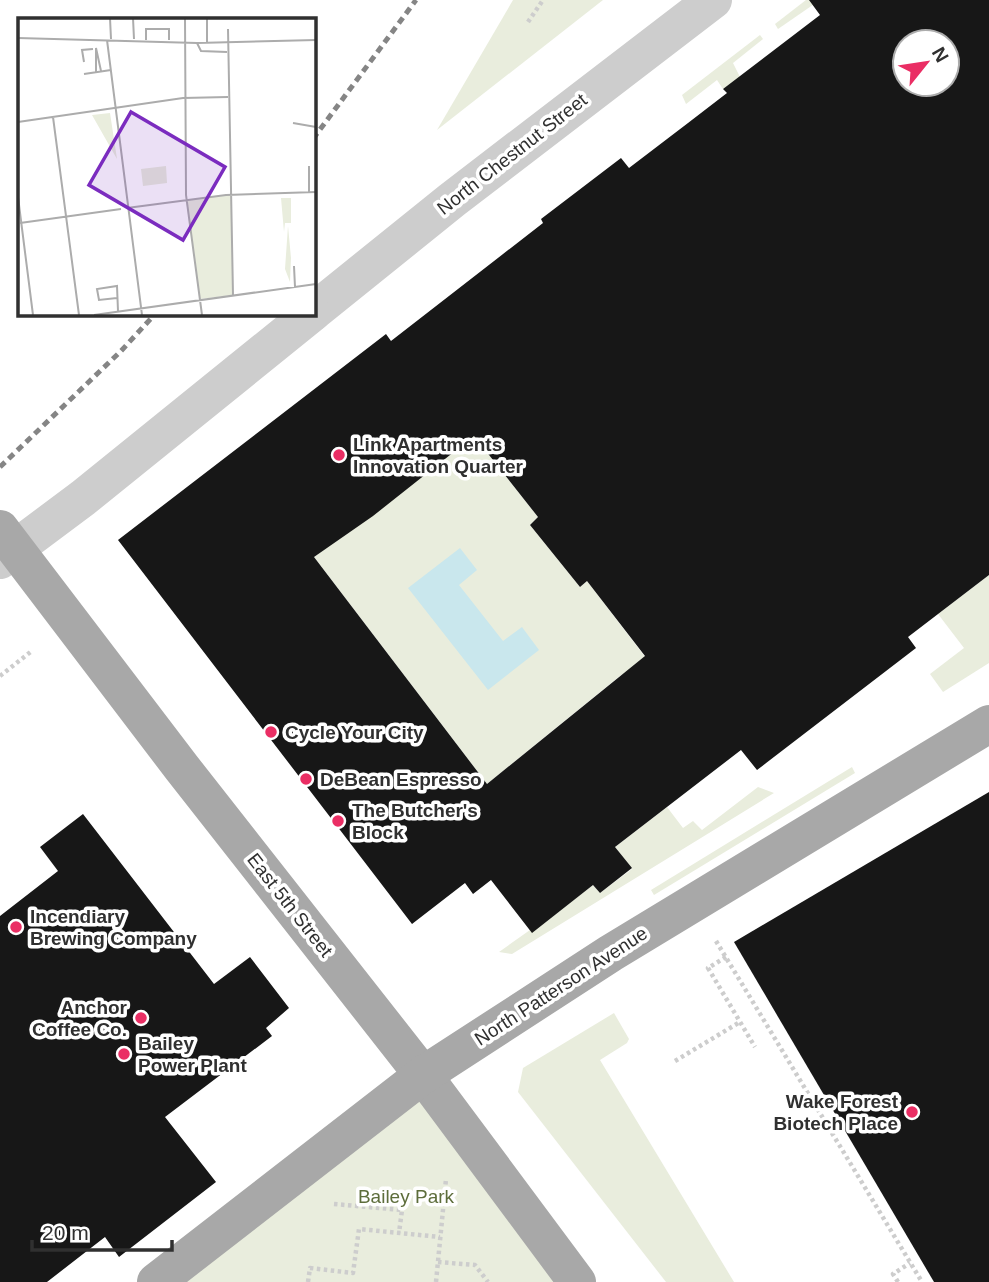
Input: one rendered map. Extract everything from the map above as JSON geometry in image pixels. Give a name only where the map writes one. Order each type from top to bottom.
[{"type":"main road","name":"East 5th Street","points":[[5,546],[423,1075],[578,1282]]},
{"type":"main road","name":"North Patterson Avenue","points":[[156,1282],[423,1075],[611,953],[989,724]]},
{"type":"street","name":"North Chestnut Street","points":[[315,311],[452,200],[713,0]]},
{"type":"street","name":"North Chestnut Street","points":[[5,546],[83,498],[311,315]]},
{"type":"path","points":[[528,22],[542,0]]},
{"type":"path","points":[[0,676],[33,650]]},
{"type":"path","points":[[714,937],[922,1282]]},
{"type":"path","points":[[726,957],[708,968],[755,1047]]},
{"type":"path","points":[[676,1061],[740,1022]]},
{"type":"path","points":[[436,1282],[446,1178]]},
{"type":"path","points":[[334,1204],[402,1210],[399,1233]]},
{"type":"path","points":[[308,1282],[310,1268],[354,1273],[359,1229],[440,1237]]},
{"type":"path","points":[[438,1262],[475,1265],[488,1282]]},
{"type":"path","points":[[898,1282],[893,1274],[910,1263]]},
{"type":"green space","points":[[513,0],[603,0],[437,130]]},
{"type":"green space","points":[[806,0],[820,0],[778,29],[775,24]]},
{"type":"green space","points":[[760,35],[763,39],[733,63],[740,77],[723,89],[717,80],[686,104],[682,95]]},
{"type":"green space","points":[[474,436],[538,517],[530,525],[580,587],[587,581],[652,666],[621,675],[487,784],[314,557]]},
{"type":"green space","points":[[989,575],[989,663],[943,692],[930,674],[964,648],[938,614]]},
{"type":"green space","points":[[852,767],[855,773],[654,895],[651,890]]},
{"type":"green space","points":[[758,787],[774,793],[512,954],[499,952],[530,930],[532,932],[593,885],[600,893],[632,869],[615,847],[667,807],[683,828],[693,821],[702,830]]},
{"type":"green space","points":[[614,1013],[629,1039],[600,1060],[734,1282],[666,1282],[518,1092],[523,1068]]},
{"type":"green space","name":"Bailey Park","points":[[423,1075],[574,1282],[156,1282]]},
{"type":"water","points":[[460,548],[477,570],[459,585],[503,641],[522,627],[539,650],[488,690],[408,588]]},
{"type":"building","points":[[809,0],[989,0],[989,575],[908,637],[916,648],[757,770],[741,750],[615,847],[632,868],[600,893],[593,885],[532,933],[491,880],[473,894],[465,883],[412,924],[118,540],[386,334],[391,341],[543,223],[541,219],[621,158],[629,168],[727,93],[723,89],[820,15]],"holes":[[[474,436],[538,517],[530,525],[580,587],[587,581],[645,656],[487,784],[314,557],[373,516]]]},
{"type":"building","name":"Wake Forest Biotech Place","points":[[989,792],[989,1282],[934,1282],[734,942]]},
{"type":"building","name":"Bailey Power Plant","points":[[83,814],[214,984],[250,957],[289,1008],[266,1028],[272,1036],[165,1117],[216,1182],[119,1257],[105,1237],[47,1282],[0,1282],[0,916],[58,871],[40,847]]},
{"type":"railway","points":[[315,136],[416,0]]},
{"type":"railway","points":[[0,467],[121,351],[154,315]]},
{"type":"place","name":"Link Apartments Innovation Quarter","points":[[339,455]]},
{"type":"place","name":"Cycle Your City","points":[[271,732]]},
{"type":"place","name":"DeBean Espresso","points":[[306,779]]},
{"type":"place","name":"The Butcher's Block","points":[[338,821]]},
{"type":"place","name":"Incendiary Brewing Company","points":[[16,927]]},
{"type":"place","name":"Anchor Coffee Co.","points":[[141,1018]]},
{"type":"place","name":"Bailey Power Plant","points":[[124,1054]]},
{"type":"place","name":"Wake Forest Biotech Place","points":[[912,1112]]}]
